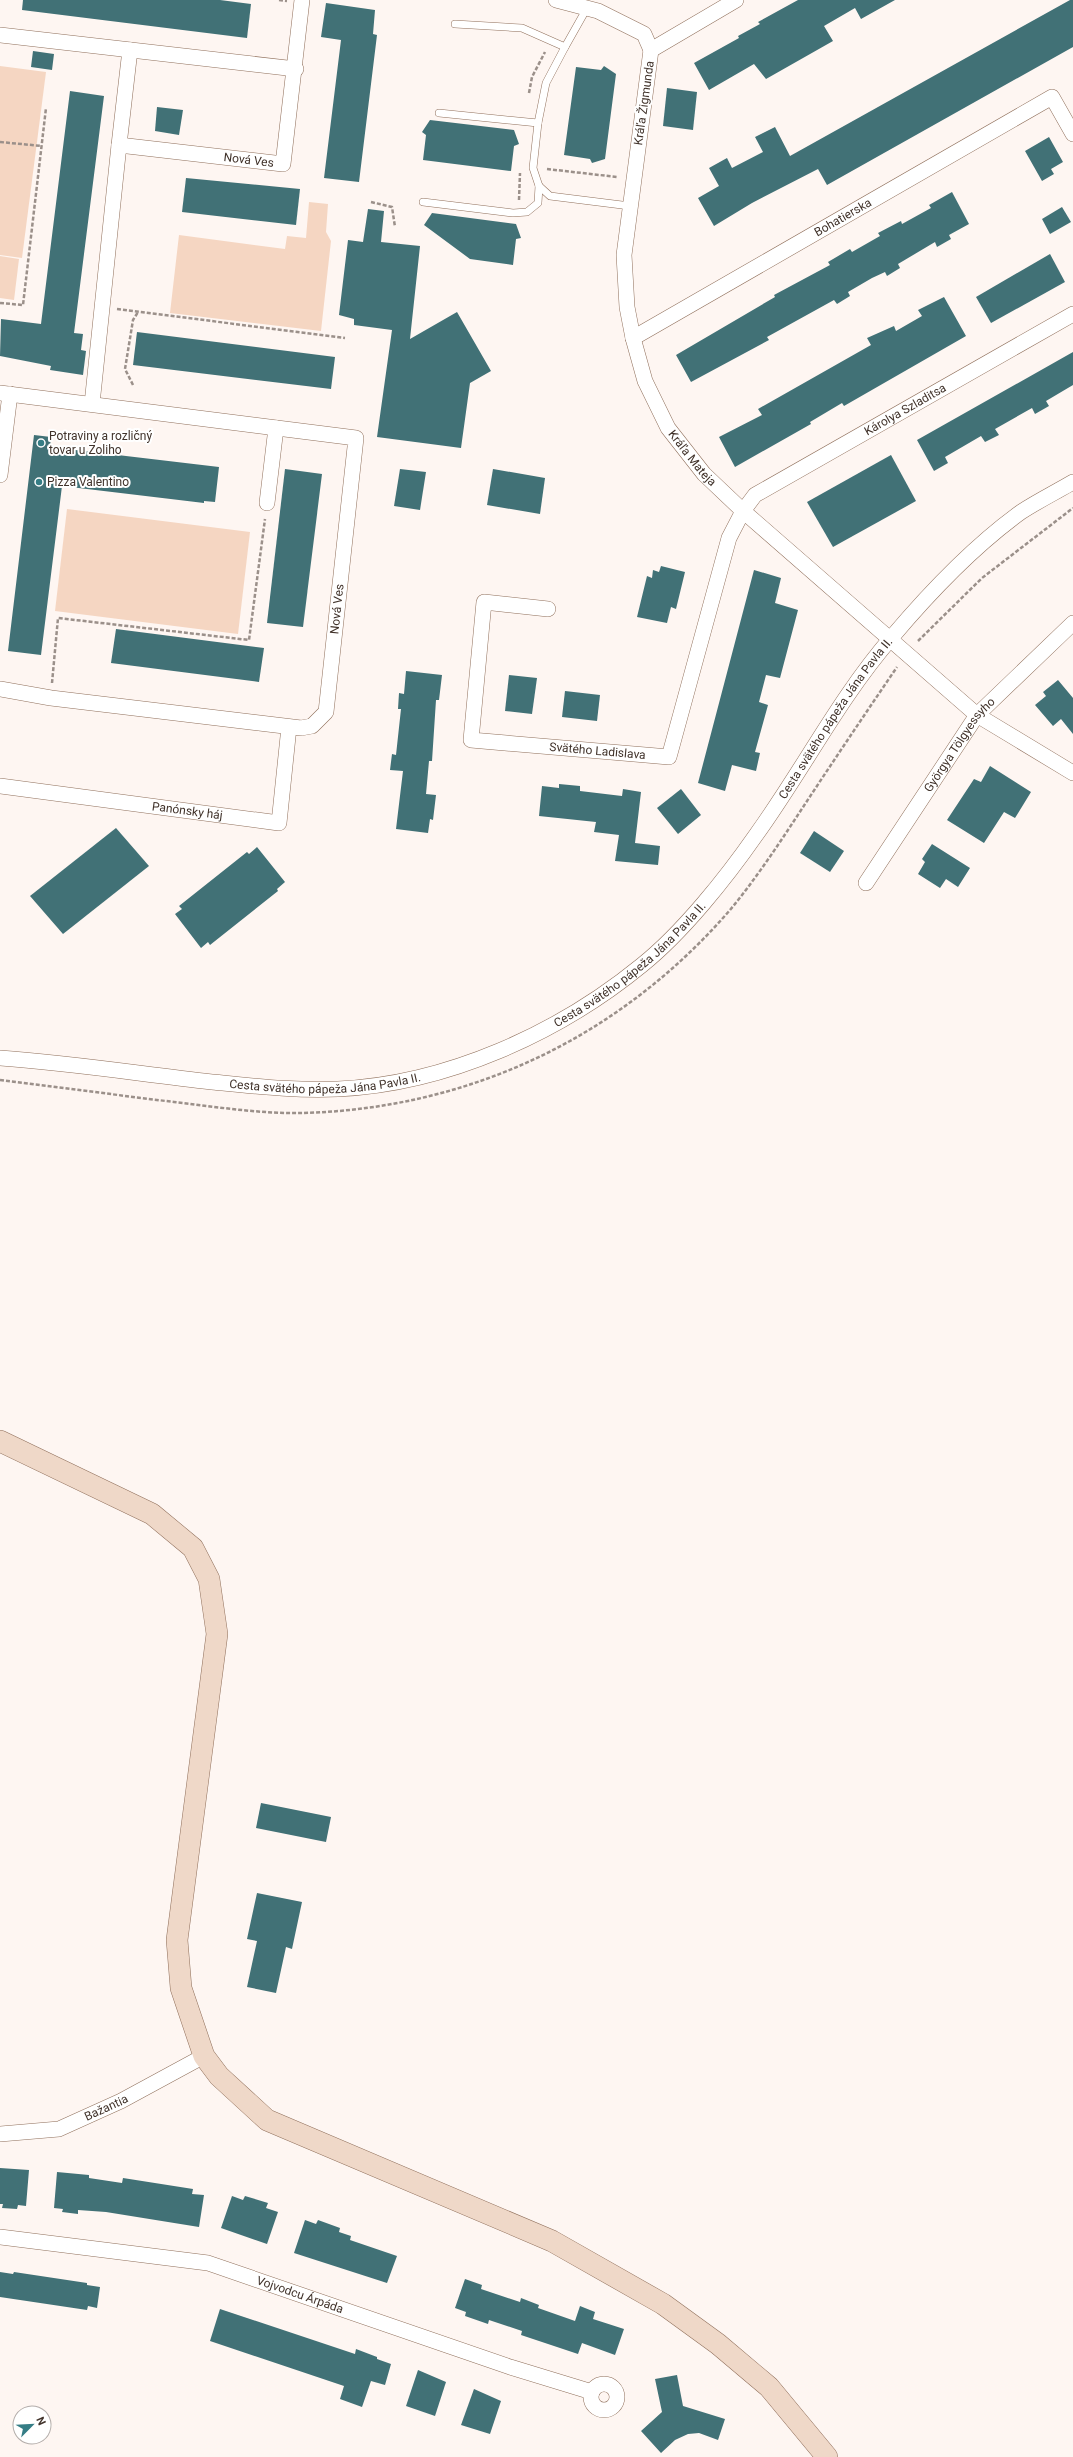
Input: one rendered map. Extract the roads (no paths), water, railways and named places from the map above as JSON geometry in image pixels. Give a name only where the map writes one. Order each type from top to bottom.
[{"type":"street","name":"Nová Ves","points":[[120,145],[283,164],[296,69],[302,0]]},
{"type":"street","points":[[556,0],[596,6],[644,34],[651,50]]},
{"type":"street","name":"Kráľa Žigmunda","points":[[630,206],[651,50],[736,0]]},
{"type":"street","points":[[0,35],[296,69]]},
{"type":"street","points":[[92,404],[130,50]]},
{"type":"street","name":"Bohatierska","points":[[633,338],[1052,97],[1073,134]]},
{"type":"street","name":"Kráľa Mateja","points":[[630,206],[624,255],[627,307],[633,338],[645,381],[668,428],[704,474],[743,511],[977,715],[1073,773]]},
{"type":"street","name":"Károlya Szladitsa","points":[[743,511],[755,495],[1073,314]]},
{"type":"street","name":"Nová Ves","points":[[0,475],[5,394],[356,438],[326,712],[312,726],[301,728],[289,727],[51,698],[0,689]]},
{"type":"street","points":[[267,502],[276,428]]},
{"type":"street","name":"Cesta svätého pápeža Jána Pavla II.","points":[[0,1058],[63,1063],[266,1087],[339,1089],[398,1082],[455,1067],[511,1045],[587,1006],[644,964],[692,916],[756,835],[834,713],[890,638],[934,591],[977,550],[1022,512],[1073,482]]},
{"type":"street","name":"Svätého Ladislava","points":[[548,610],[484,602],[471,740],[669,757],[729,538],[743,511]]},
{"type":"street","name":"Györgya Tölgyessyho","points":[[866,883],[977,715],[1073,622]]},
{"type":"street","name":"Panónsky háj","points":[[0,786],[279,823],[289,727]]},
{"type":"street","points":[[0,1441],[152,1514],[193,1548],[209,1579],[217,1634],[177,1940],[181,1988],[204,2056],[219,2076],[267,2120],[552,2241],[663,2304],[718,2344],[769,2387],[828,2457]]},
{"type":"street","name":"Bažantia","points":[[0,2134],[59,2129],[121,2101],[204,2056]]},
{"type":"street","name":"Vojvodcu Árpáda","points":[[0,2237],[208,2263],[510,2367],[592,2392]]},
{"type":"lane","points":[[423,202],[518,213],[527,212],[538,203],[539,186],[534,168],[538,123],[546,83],[565,47],[596,6]]},
{"type":"lane","points":[[455,24],[522,28],[565,47]]},
{"type":"lane","points":[[439,113],[538,123]]},
{"type":"lane","points":[[539,186],[550,196],[630,206]]},
{"type":"place","name":"Potraviny a rozličný tovar u Zoliho","points":[[41,443]]},
{"type":"place","name":"Pizza Valentino","points":[[39,482]]}]
